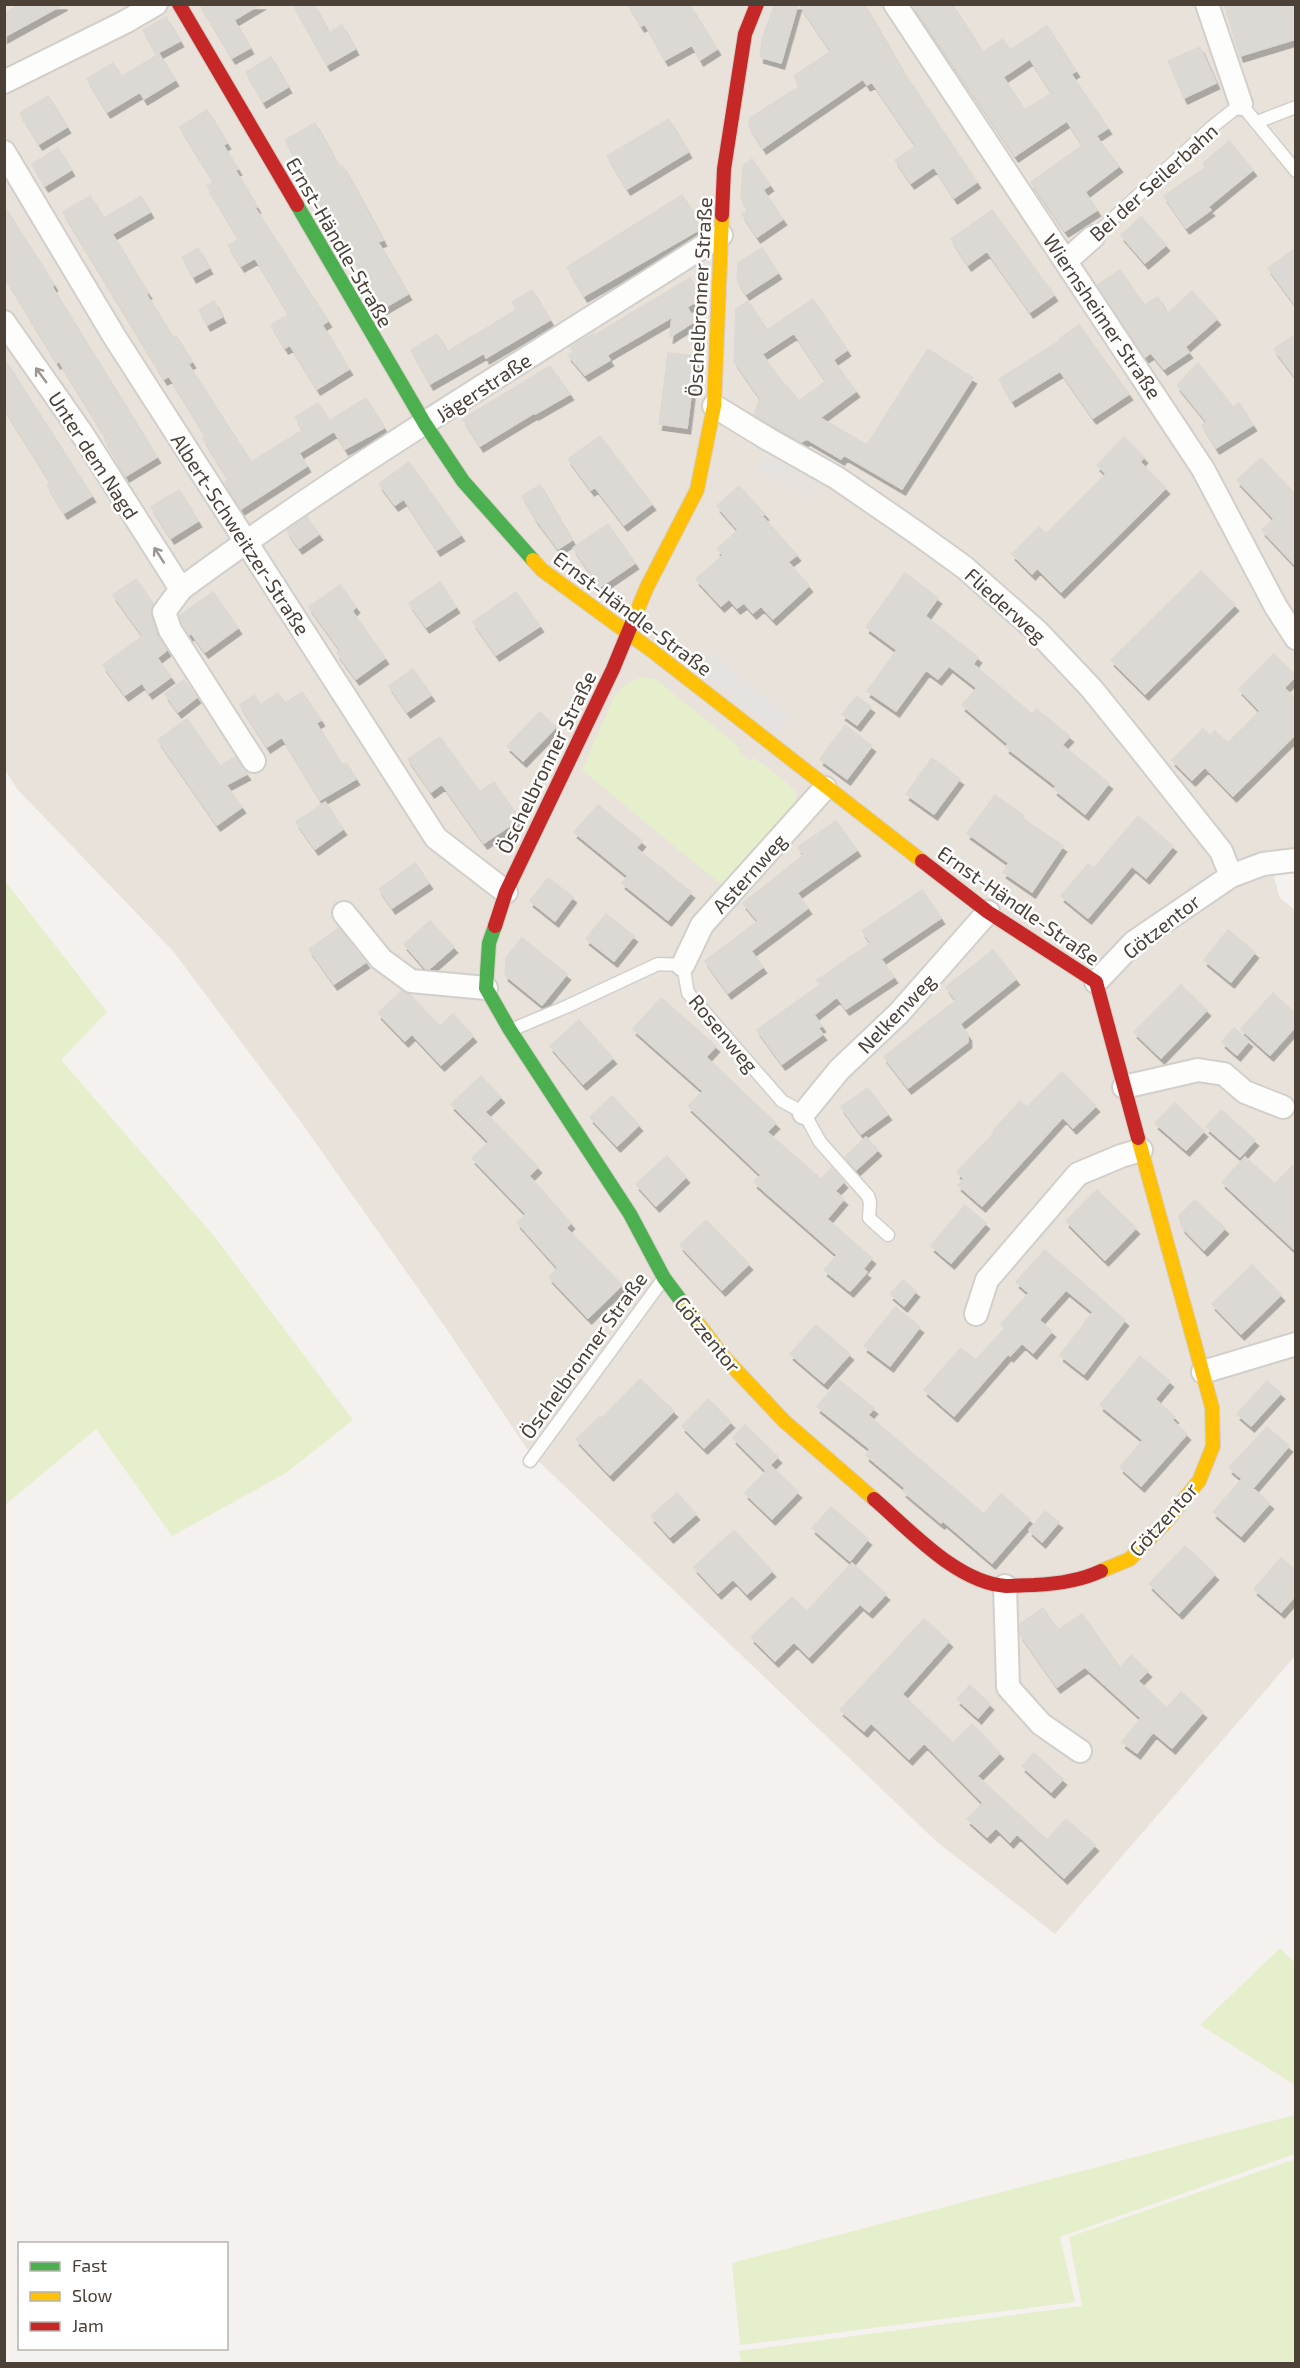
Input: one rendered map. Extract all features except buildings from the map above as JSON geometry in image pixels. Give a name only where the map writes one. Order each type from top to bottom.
[{"type":"street","points":[[4,82],[125,22],[156,4]]},
{"type":"street","name":"Ernst-Händle-Straße","points":[[179,4],[426,424],[463,481],[542,570],[628,633],[825,788],[988,912],[1096,982]]},
{"type":"street","name":"Öschelbronner Straße","points":[[664,1278],[630,1214],[510,1030],[486,988],[489,943],[506,892],[628,633],[647,587],[697,490],[714,406],[724,169],[745,34],[757,4]]},
{"type":"street","name":"Wiernsheimer Straße","points":[[895,4],[1203,469],[1276,607],[1296,638]]},
{"type":"street","points":[[1207,4],[1241,104]]},
{"type":"street","name":"Albert-Schweitzer-Straße","points":[[4,152],[114,336],[436,838],[506,892]]},
{"type":"street","name":"Jägerstraße","points":[[246,541],[369,457],[426,424],[721,236]]},
{"type":"street","name":"Bei der Seilerbahn","points":[[1066,261],[1093,237]]},
{"type":"street","name":"Unter dem Nagd","points":[[4,322],[81,432],[181,589]]},
{"type":"street","name":"Fliederweg","points":[[714,406],[837,478],[964,567],[1038,632],[1091,688],[1137,745],[1221,852],[1231,876]]},
{"type":"street","points":[[246,541],[181,589],[164,612],[170,630],[255,760]]},
{"type":"street","name":"Asternweg","points":[[683,965],[702,925],[825,788]]},
{"type":"street","name":"Götzentor","points":[[664,1278],[722,1355],[784,1421],[954,1568],[976,1579],[1005,1586],[1051,1584],[1086,1578],[1130,1559],[1164,1524],[1199,1481],[1213,1446],[1212,1407],[1096,982],[1134,942],[1231,876],[1263,864],[1296,860]]},
{"type":"street","name":"Nelkenweg","points":[[804,1113],[839,1070],[899,1013],[988,912]]},
{"type":"street","points":[[344,913],[381,959],[411,981],[486,988]]},
{"type":"street","points":[[1124,1087],[1198,1070],[1224,1074],[1245,1092],[1283,1107]]},
{"type":"street","points":[[976,1314],[987,1280],[1078,1174],[1141,1150]]},
{"type":"street","points":[[1203,1372],[1296,1344]]},
{"type":"street","points":[[1005,1586],[1008,1687],[1041,1724],[1080,1751]]},
{"type":"lane","points":[[1241,104],[1296,171]]},
{"type":"lane","name":"Bei der Seilerbahn","points":[[1093,237],[1212,127],[1241,104]]},
{"type":"lane","points":[[1257,122],[1296,106]]},
{"type":"lane","points":[[510,1030],[658,964],[683,965]]},
{"type":"lane","name":"Rosenweg","points":[[683,965],[688,993],[782,1101],[804,1113],[820,1142],[867,1196],[870,1202],[869,1218],[888,1235]]},
{"type":"lane","name":"Öschelbronner Straße","points":[[530,1461],[664,1278]]},
{"type":"shaded area","points":[[4,5],[1295,5],[1296,848],[1267,853],[1280,898],[1296,911],[1295,1656],[1055,1934],[937,1842],[529,1452],[448,1331],[296,1115],[173,951],[18,790],[5,770]]},
{"type":"shaded area","points":[[763,454],[821,485],[813,500],[755,469]]},
{"type":"shaded area","points":[[708,650],[791,717],[778,734],[695,667]]},
{"type":"green space","points":[[644,677],[657,680],[740,748],[738,752],[750,761],[754,758],[780,777],[796,793],[796,806],[724,887],[582,770],[614,697],[628,682]]},
{"type":"green space","points":[[5,881],[107,1012],[61,1060],[214,1236],[353,1420],[286,1473],[172,1536],[96,1429],[5,1505]]},
{"type":"green space","points":[[1280,1948],[1295,1963],[1295,2085],[1200,2025]]},
{"type":"green space","points":[[1295,2115],[1295,2154],[1060,2237],[1075,2302],[740,2345],[732,2263]]},
{"type":"green space","points":[[1295,2159],[1295,2363],[741,2363],[739,2351],[1082,2306],[1069,2237]]},
{"type":"traffic: fast","points":[[297,205],[425,424],[463,481],[533,560]]},
{"type":"traffic: fast","points":[[495,926],[489,943],[486,988],[510,1030],[630,1214],[664,1278],[685,1306]]},
{"type":"traffic: slow","points":[[632,623],[647,587],[697,490],[714,406],[722,215]]},
{"type":"traffic: slow","points":[[533,560],[542,570],[651,650],[922,861]]},
{"type":"traffic: slow","points":[[1101,1571],[1130,1559],[1164,1524],[1199,1481],[1213,1446],[1212,1407],[1138,1138]]},
{"type":"traffic: slow","points":[[685,1306],[722,1355],[784,1421],[874,1499]]},
{"type":"traffic: jam","points":[[179,4],[297,205]]},
{"type":"traffic: jam","points":[[722,215],[724,169],[745,34],[757,4]]},
{"type":"traffic: jam","points":[[495,926],[506,892],[613,669],[632,623]]},
{"type":"traffic: jam","points":[[922,861],[988,912],[1096,982],[1138,1138]]},
{"type":"traffic: jam","points":[[874,1499],[935,1553],[970,1576],[988,1583],[1006,1586],[1051,1584],[1077,1580],[1101,1571]]}]
